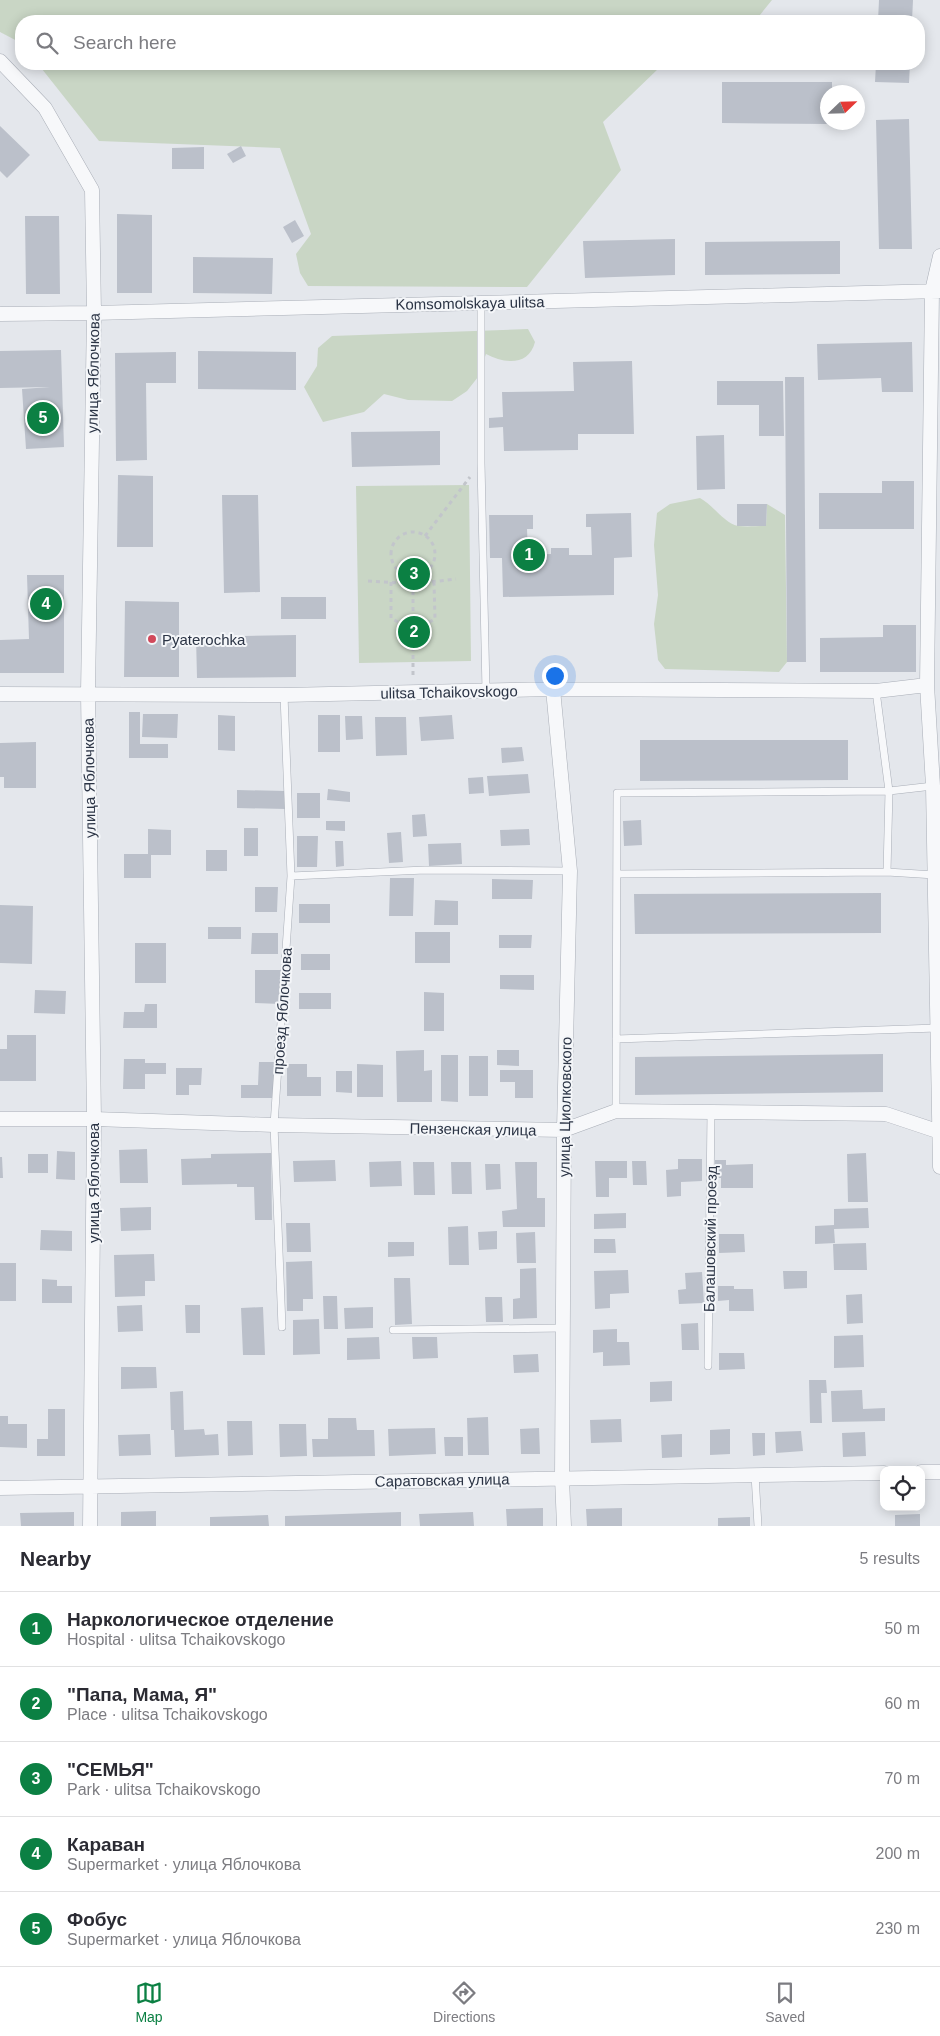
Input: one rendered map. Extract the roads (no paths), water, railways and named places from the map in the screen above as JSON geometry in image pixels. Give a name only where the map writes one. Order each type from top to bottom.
[{"type":"street","name":"улица Яблочкова","points":[[0,61],[46,108],[92,190],[94,313],[88,693],[94,1119],[90,1526]]},
{"type":"street","points":[[940,256],[936,291],[928,685],[933,786],[940,1167]]},
{"type":"street","name":"Komsomolskaya ulitsa","points":[[0,314],[936,291]]},
{"type":"street","name":"ulitsa Tchaikovskogo","points":[[0,694],[284,695],[554,689],[876,691],[928,685]]},
{"type":"street","name":"улица Циолковского","points":[[554,689],[570,871],[564,1130],[562,1478],[564,1526]]},
{"type":"street","name":"Пензенская улица","points":[[0,1119],[94,1119],[274,1125],[564,1130],[616,1111],[886,1114],[940,1132]]},
{"type":"street","points":[[925,1472],[940,1472]]},
{"type":"street","name":"Саратовская улица","points":[[0,1488],[880,1473]]},
{"type":"lane","points":[[481,303],[481,463],[486,691]]},
{"type":"lane","points":[[876,691],[889,791],[887,872]]},
{"type":"lane","name":"проезд Яблочкова","points":[[282,1327],[274,1125],[291,876],[284,695]]},
{"type":"lane","points":[[616,1111],[617,793],[889,791],[933,786]]},
{"type":"lane","points":[[291,876],[425,870],[570,871]]},
{"type":"lane","points":[[617,874],[887,872],[935,875]]},
{"type":"lane","points":[[616,1039],[937,1028]]},
{"type":"lane","name":"Балашовский проезд","points":[[708,1366],[711,1112]]},
{"type":"lane","points":[[393,1330],[563,1328]]},
{"type":"lane","points":[[755,1474],[758,1526]]},
{"type":"place","name":"Фобус","points":[[43,418]]},
{"type":"place","name":"Наркологическое отделение","points":[[529,555]]},
{"type":"place","name":"\"СЕМЬЯ\"","points":[[414,574]]},
{"type":"place","name":"Караван","points":[[46,604]]},
{"type":"place","name":"\"Папа, Мама, Я\"","points":[[414,632]]},
{"type":"place","name":"Pyaterochka","points":[[152,639]]}]
